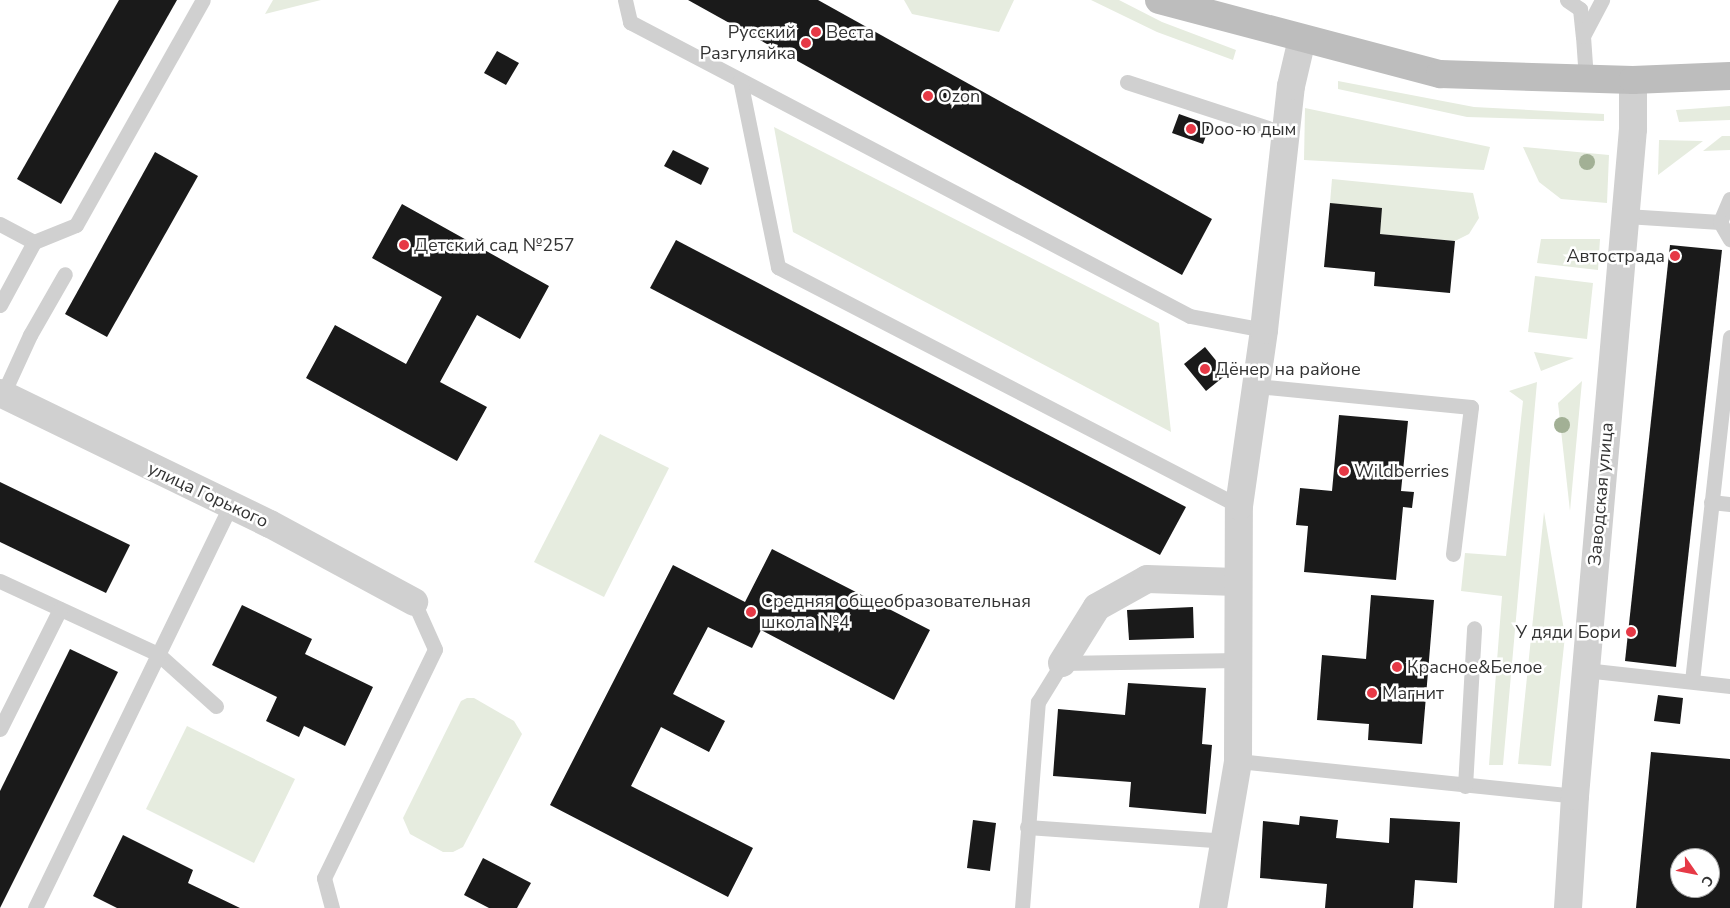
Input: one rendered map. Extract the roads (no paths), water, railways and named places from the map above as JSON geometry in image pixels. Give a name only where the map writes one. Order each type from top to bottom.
[{"type":"street","points":[[1159,0],[1440,74],[1632,80],[1730,76]]},
{"type":"street","points":[[1213,908],[1238,761],[1236,582],[1239,506],[1264,330],[1290,86],[1302,39]]},
{"type":"street","name":"Заводская улица","points":[[1568,908],[1575,796],[1633,129],[1632,80]]},
{"type":"street","name":"улица Горького","points":[[1,394],[230,506],[414,602]]},
{"type":"street","points":[[1062,664],[1097,607],[1147,579],[1236,582]]},
{"type":"lane","points":[[0,305],[34,242],[76,225],[203,0]]},
{"type":"lane","points":[[625,0],[630,22],[1190,316],[1264,330]]},
{"type":"lane","points":[[1567,0],[1580,9],[1586,79]]},
{"type":"lane","points":[[1583,36],[1602,0]]},
{"type":"lane","points":[[740,80],[778,267],[1239,506]]},
{"type":"lane","points":[[1127,82],[1286,134]]},
{"type":"lane","points":[[1720,222],[1730,199]]},
{"type":"lane","points":[[1626,216],[1720,222]]},
{"type":"lane","points":[[1720,222],[1730,239]]},
{"type":"lane","points":[[0,224],[34,242]]},
{"type":"lane","points":[[1,394],[30,335],[66,274]]},
{"type":"lane","points":[[1692,682],[1730,337]]},
{"type":"lane","points":[[1256,386],[1470,407],[1453,554]]},
{"type":"lane","points":[[1711,502],[1730,504]]},
{"type":"lane","points":[[35,908],[230,506]]},
{"type":"lane","points":[[0,581],[158,654],[216,706]]},
{"type":"lane","points":[[332,908],[324,878],[435,649],[414,602]]},
{"type":"lane","points":[[0,729],[60,609]]},
{"type":"lane","points":[[1465,786],[1474,628]]},
{"type":"lane","points":[[1022,908],[1038,702],[1062,664],[1237,660]]},
{"type":"lane","points":[[1586,670],[1730,686]]},
{"type":"lane","points":[[1238,761],[1575,796]]},
{"type":"lane","points":[[1027,827],[1225,841]]},
{"type":"place","name":"Веста","points":[[816,32]]},
{"type":"place","name":"Русский Разгуляйка","points":[[806,43]]},
{"type":"place","name":"Ozon","points":[[928,96]]},
{"type":"place","name":"Doo-ю дым","points":[[1191,129]]},
{"type":"place","name":"Детский сад №257","points":[[404,245]]},
{"type":"place","name":"Автострада","points":[[1675,256]]},
{"type":"place","name":"Дёнер на районе","points":[[1205,369]]},
{"type":"place","name":"Wildberries","points":[[1344,471]]},
{"type":"place","name":"Средняя общеобразовательная школа №4","points":[[751,612]]},
{"type":"place","name":"У дяди Бори","points":[[1631,632]]},
{"type":"place","name":"Красное&Белое","points":[[1397,667]]},
{"type":"place","name":"Магнит","points":[[1372,693]]}]
